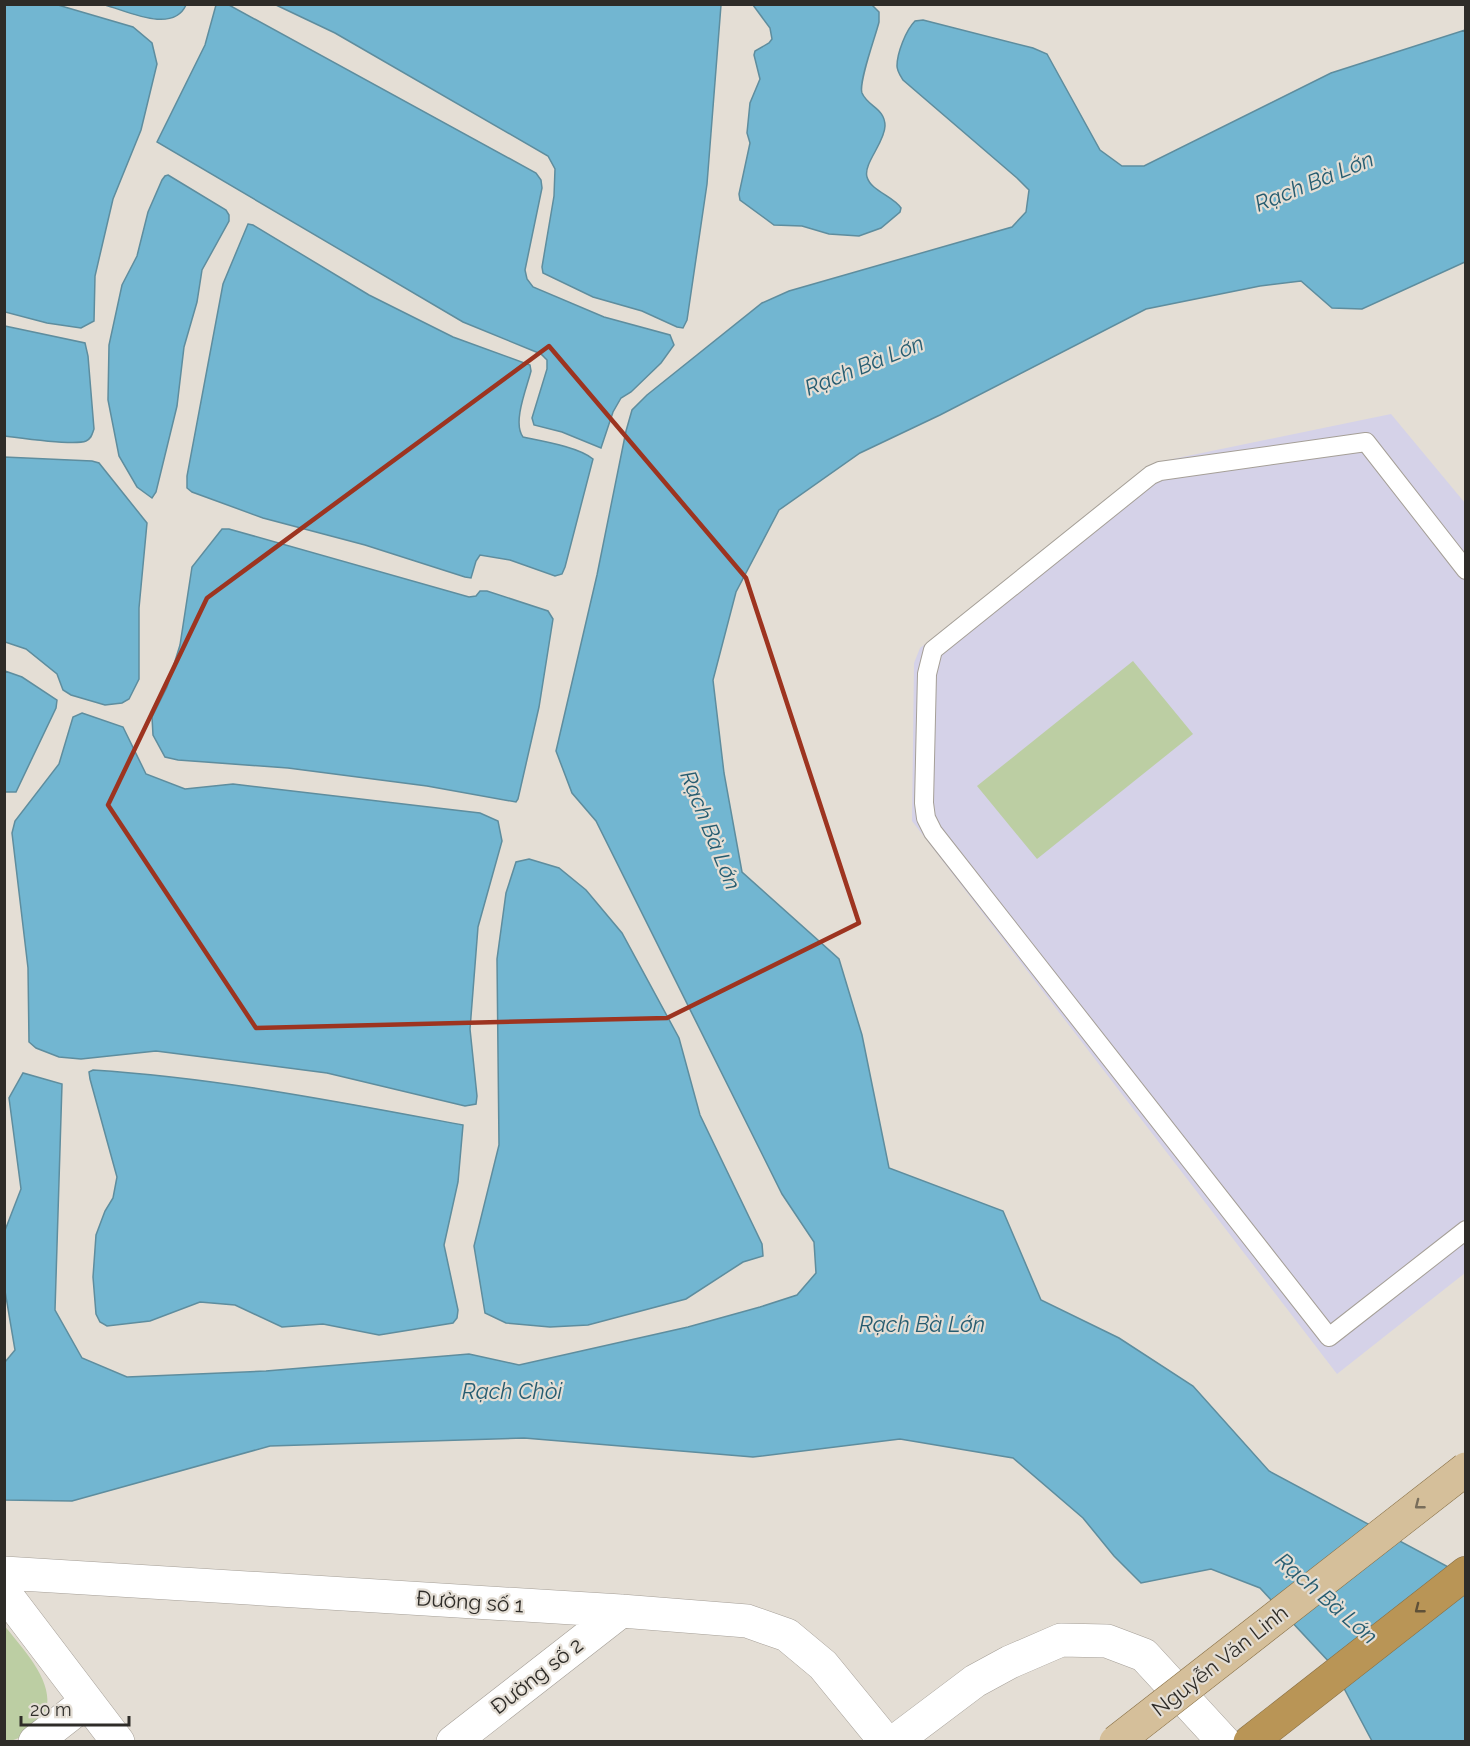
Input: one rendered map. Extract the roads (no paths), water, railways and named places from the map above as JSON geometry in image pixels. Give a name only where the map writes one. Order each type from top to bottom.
[{"type":"highway","points":[[1250,1742],[1466,1573]]},
{"type":"main road","name":"Nguyễn Văn Linh","points":[[1116,1742],[1466,1469]]},
{"type":"street","name":"Đường số 1","points":[[4,1573],[621,1611],[747,1621],[787,1635],[823,1665],[886,1742]]},
{"type":"street","points":[[4,1592],[118,1742]]},
{"type":"street","name":"Đường số 2","points":[[453,1742],[621,1611]]},
{"type":"street","points":[[894,1742],[975,1681],[1010,1662],[1062,1640],[1107,1641],[1144,1654],[1224,1742]]},
{"type":"street","points":[[34,1742],[86,1701]]},
{"type":"lane","points":[[1466,570],[1366,442],[1160,471],[933,650],[928,661],[927,674],[924,803],[926,818],[933,832],[1329,1337],[1466,1230]]},
{"type":"water","points":[[4,5],[58,5],[133,27],[152,43],[157,64],[141,130],[113,199],[95,276],[94,321],[81,328],[47,323],[5,312]]},
{"type":"water","points":[[105,5],[186,5],[180,14],[160,19]]},
{"type":"water","points":[[216,5],[229,5],[536,173],[541,180],[542,188],[525,270],[527,279],[533,287],[604,317],[670,335],[674,345],[661,363],[631,392],[621,398],[613,412],[601,448],[562,432],[534,425],[532,418],[547,369],[547,360],[541,354],[463,322],[157,142],[205,45]]},
{"type":"water","points":[[276,5],[721,5],[707,184],[687,320],[683,328],[642,311],[593,297],[543,273],[542,267],[554,196],[555,169],[548,156],[335,33]]},
{"type":"water","points":[[753,5],[872,5],[879,12],[879,22],[861,88],[868,102],[882,115],[885,126],[882,139],[868,166],[867,177],[877,190],[901,208],[900,212],[881,228],[859,236],[829,234],[802,226],[774,225],[740,200],[739,194],[750,143],[747,133],[750,103],[760,79],[754,55],[755,51],[772,39],[770,28]]},
{"type":"water","name":"Rạch Bà Lớn","points":[[923,20],[1033,48],[1047,54],[1100,150],[1122,166],[1144,166],[1331,73],[1465,30],[1465,262],[1362,309],[1332,308],[1301,281],[1260,286],[1146,309],[940,415],[860,453],[779,510],[736,592],[713,680],[724,773],[742,872],[839,959],[862,1035],[889,1168],[1003,1211],[1041,1300],[1119,1338],[1193,1386],[1269,1471],[1465,1576],[1465,1741],[1372,1741],[1331,1664],[1260,1588],[1211,1569],[1141,1583],[1114,1556],[1083,1518],[1013,1458],[900,1439],[753,1457],[524,1438],[270,1446],[72,1501],[5,1500],[5,1362],[15,1350],[5,1291],[4,1233],[21,1189],[9,1098],[23,1073],[62,1084],[55,1310],[82,1358],[127,1377],[266,1371],[469,1354],[519,1365],[688,1327],[760,1307],[797,1295],[816,1273],[814,1242],[782,1194],[596,821],[572,793],[556,751],[632,410],[647,395],[762,303],[789,291],[1012,227],[1026,212],[1029,190],[903,80],[899,73],[897,61],[905,36],[915,21]]},
{"type":"water","points":[[168,175],[226,210],[229,221],[202,270],[197,302],[184,347],[177,406],[156,492],[152,498],[137,487],[119,456],[108,400],[109,345],[122,285],[137,256],[148,212],[162,180]]},
{"type":"water","points":[[248,224],[369,295],[453,337],[530,365],[531,371],[519,423],[523,437],[570,448],[593,459],[562,574],[555,576],[510,560],[480,555],[471,578],[465,577],[365,545],[263,518],[192,492],[187,488],[187,476],[223,284]]},
{"type":"water","points":[[5,326],[85,343],[94,429],[88,440],[59,442],[5,436]]},
{"type":"water","points":[[4,457],[99,463],[147,523],[139,608],[139,679],[129,699],[122,703],[105,705],[71,695],[63,690],[57,674],[26,649],[5,642]]},
{"type":"water","points":[[222,529],[229,529],[469,597],[476,596],[480,591],[487,591],[548,611],[553,619],[539,707],[516,802],[427,786],[288,768],[178,760],[165,757],[153,735],[152,717],[167,687],[180,645],[192,567]]},
{"type":"water","points":[[5,671],[22,677],[57,700],[56,708],[16,792],[5,792]]},
{"type":"water","points":[[82,713],[123,727],[146,774],[185,789],[233,784],[480,813],[498,821],[502,841],[478,927],[470,1029],[476,1104],[465,1106],[327,1073],[156,1051],[81,1059],[59,1057],[36,1048],[29,1042],[28,968],[12,833],[15,821],[59,764],[73,717]]},
{"type":"water","points":[[529,859],[559,868],[586,890],[622,933],[679,1038],[700,1115],[762,1244],[763,1256],[743,1262],[686,1299],[588,1325],[550,1327],[506,1323],[485,1313],[474,1246],[499,1145],[497,959],[506,893],[516,862]]},
{"type":"water","points":[[93,1070],[233,1085],[463,1125],[458,1182],[444,1245],[458,1310],[457,1318],[453,1323],[379,1335],[323,1324],[282,1327],[235,1305],[200,1302],[150,1321],[107,1326],[100,1322],[96,1314],[93,1277],[96,1235],[105,1211],[113,1198],[117,1177],[90,1079],[89,1072]]},
{"type":"water label","name":"Rạch Chòi","points":[[512,1391]]}]
